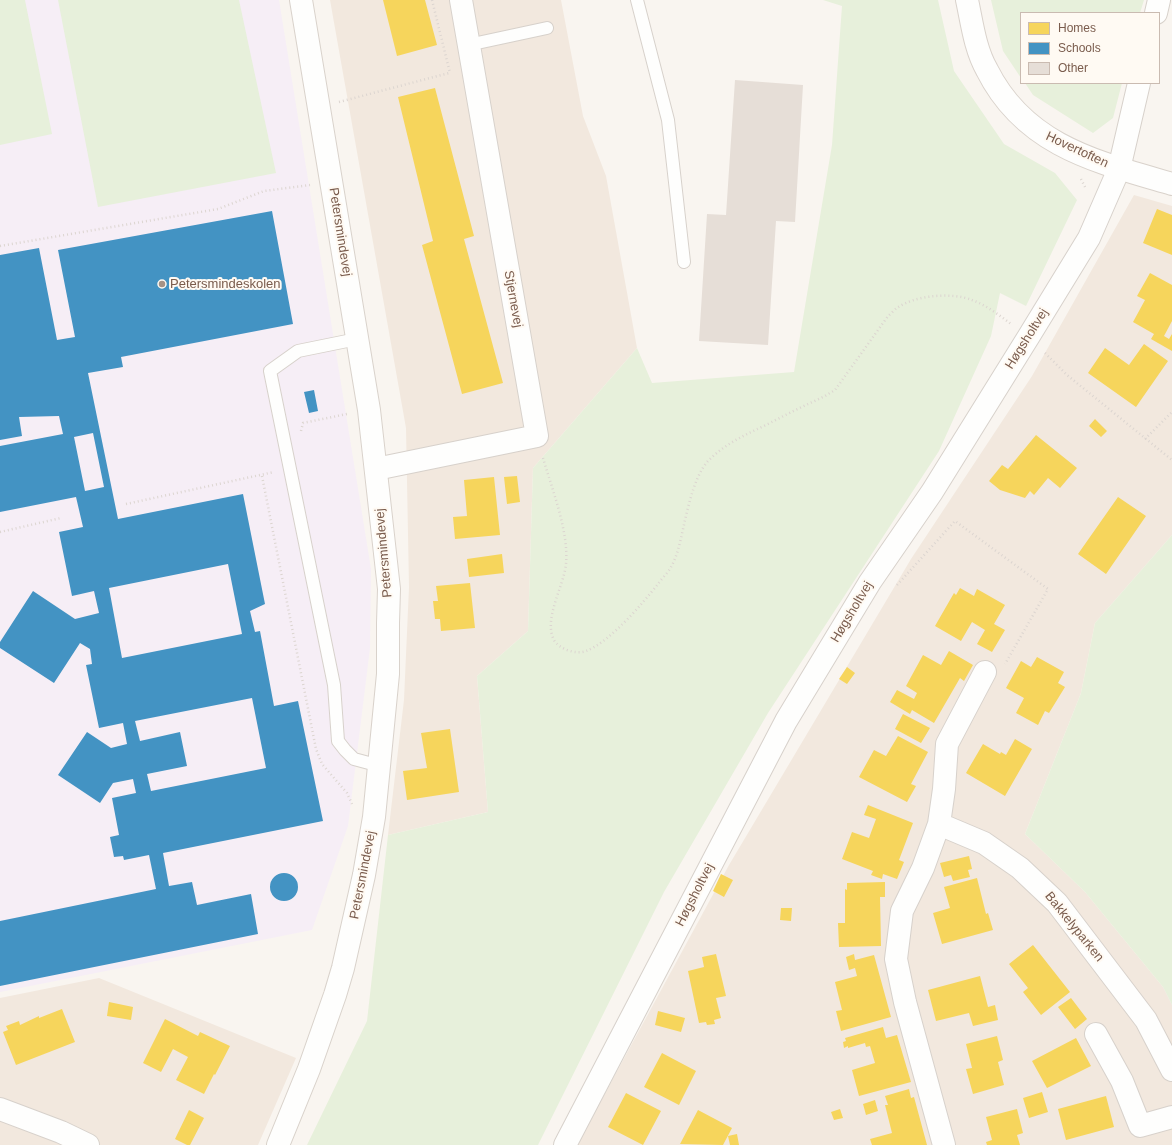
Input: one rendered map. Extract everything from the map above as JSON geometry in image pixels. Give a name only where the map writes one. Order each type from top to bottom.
[{"type":"street","name":"Petersmindevej","points":[[278,1145],[309,1069],[343,968],[364,875],[374,817],[380,766],[388,674],[390,589],[369,410],[301,0]]},
{"type":"street","name":"Stjernevej","points":[[461,0],[537,436]]},
{"type":"street","name":"Hovertoften","points":[[967,0],[975,38],[986,70],[997,88],[1016,112],[1028,124],[1056,144],[1119,169],[1172,184]]},
{"type":"street","points":[[1156,12],[1158,0]]},
{"type":"street","name":"Høgsholtvej","points":[[565,1145],[786,721],[870,582],[932,492],[1089,238],[1119,169],[1139,84]]},
{"type":"street","points":[[376,469],[537,436]]},
{"type":"street","points":[[944,1145],[905,1002],[896,959],[902,911],[923,868],[938,824],[944,789],[947,744],[985,672]]},
{"type":"street","name":"Bakkelyparken","points":[[938,824],[984,843],[1020,868],[1058,902],[1146,1020],[1172,1070]]},
{"type":"street","points":[[1096,1034],[1122,1081],[1140,1126],[1172,1117]]},
{"type":"street","points":[[0,1109],[61,1132],[88,1145]]},
{"type":"lane","points":[[637,0],[668,120],[684,262]]},
{"type":"lane","points":[[468,45],[547,28]]},
{"type":"lane","points":[[357,339],[298,351],[270,372],[334,685],[338,741],[354,759],[380,766]]},
{"type":"path","points":[[319,108],[449,73]]},
{"type":"path","points":[[1078,175],[1086,189],[1086,195]]},
{"type":"path","points":[[0,246],[218,209],[264,191],[332,182]]},
{"type":"path","points":[[537,436],[561,521],[567,549],[566,565],[551,621],[551,632],[554,642],[562,648],[574,652],[585,652],[606,638],[642,604],[671,567],[677,552],[694,488],[708,460],[735,439],[835,390],[888,316],[898,307],[917,299],[939,295],[972,299],[998,315],[1029,336],[1067,375],[1172,460]]},
{"type":"path","points":[[126,504],[262,476],[290,468],[303,423],[369,410]]},
{"type":"path","points":[[1145,439],[1172,412]]},
{"type":"path","points":[[262,476],[316,749],[322,764],[346,793],[352,804],[352,811]]},
{"type":"path","points":[[0,532],[61,518]]},
{"type":"path","points":[[870,582],[891,592],[955,520],[1048,589],[1002,670],[985,672]]},
{"type":"shaded area","name":"Petersmindeskolen","points":[[0,0],[279,0],[371,569],[370,648],[348,826],[312,930],[0,992]]},
{"type":"shaded area","points":[[330,0],[561,0],[583,116],[606,176],[637,348],[533,468],[528,631],[477,676],[488,812],[388,835],[404,700],[409,587],[406,428]]},
{"type":"shaded area","points":[[1134,195],[1172,206],[1172,535],[1095,623],[1081,693],[1025,834],[1085,892],[1163,987],[1172,1005],[1172,1145],[577,1145],[729,865],[911,559],[1032,376]]},
{"type":"shaded area","points":[[99,978],[296,1058],[258,1145],[0,1145],[0,998]]},
{"type":"green space","points":[[0,0],[25,0],[52,134],[0,145]]},
{"type":"green space","points":[[58,0],[239,0],[276,173],[98,207]]},
{"type":"green space","points":[[823,0],[938,0],[954,71],[1004,144],[1055,173],[1077,200],[1026,306],[1000,293],[991,336],[939,451],[768,713],[664,892],[538,1145],[307,1145],[367,1021],[388,835],[488,812],[477,676],[528,631],[533,468],[637,348],[652,383],[794,372],[832,145],[842,6]]},
{"type":"green space","points":[[991,0],[1144,0],[1140,12],[1020,12],[1020,76],[1003,51]]},
{"type":"green space","points":[[1026,84],[1122,84],[1113,118],[1093,133],[1033,95]]},
{"type":"green space","points":[[1172,535],[1172,1005],[1163,987],[1085,892],[1025,834],[1081,693],[1095,623]]},
{"type":"building: Homes","points":[[383,0],[425,0],[437,45],[397,56]]},
{"type":"building: Homes","points":[[435,88],[474,236],[464,239],[503,383],[462,394],[422,245],[433,241],[398,97]]},
{"type":"building: Homes","points":[[1157,209],[1172,215],[1172,255],[1143,243]]},
{"type":"building: Homes","points":[[1150,273],[1172,285],[1172,321],[1164,336],[1169,339],[1172,334],[1172,351],[1151,339],[1154,334],[1133,322],[1145,300],[1137,296]]},
{"type":"building: Homes","points":[[1144,344],[1168,361],[1136,407],[1088,373],[1105,348],[1129,365]]},
{"type":"building: Homes","points":[[1095,419],[1107,431],[1101,437],[1089,426]]},
{"type":"building: Homes","points":[[1036,435],[1077,468],[1060,488],[1048,478],[1034,495],[1030,491],[1025,498],[1000,490],[989,481],[1002,465],[1008,469]]},
{"type":"building: Homes","points":[[517,476],[520,502],[507,504],[504,477]]},
{"type":"building: Homes","points":[[494,477],[500,535],[455,539],[453,517],[467,516],[464,480]]},
{"type":"building: Homes","points":[[1118,497],[1146,516],[1106,574],[1078,554]]},
{"type":"building: Homes","points":[[502,554],[504,573],[469,577],[467,559]]},
{"type":"building: Homes","points":[[470,583],[475,628],[441,631],[440,619],[435,619],[433,601],[438,601],[436,586]]},
{"type":"building: Homes","points":[[960,588],[974,596],[977,589],[1005,605],[994,624],[1005,630],[992,652],[977,644],[985,630],[972,622],[961,641],[935,626],[954,593],[956,595]]},
{"type":"building: Homes","points":[[949,651],[973,665],[964,681],[960,678],[934,723],[912,710],[910,714],[890,702],[897,690],[914,699],[917,693],[906,686],[923,655],[941,665]]},
{"type":"building: Homes","points":[[1037,657],[1064,672],[1058,683],[1065,687],[1049,713],[1045,711],[1038,725],[1016,713],[1024,698],[1006,688],[1021,661],[1031,667]]},
{"type":"building: Homes","points":[[847,667],[855,673],[847,684],[839,679]]},
{"type":"building: Homes","points":[[903,714],[930,728],[921,743],[895,729]]},
{"type":"building: Homes","points":[[450,729],[459,792],[407,800],[403,771],[427,768],[421,733]]},
{"type":"building: Homes","points":[[898,736],[928,752],[911,784],[916,786],[907,802],[859,777],[874,750],[886,756]]},
{"type":"building: Homes","points":[[1015,739],[1032,749],[1005,796],[966,773],[983,744],[1000,754],[1001,752],[1006,755]]},
{"type":"building: Homes","points":[[868,805],[913,823],[899,860],[904,862],[897,879],[883,874],[882,879],[871,875],[873,871],[842,859],[852,832],[869,838],[876,819],[864,815]]},
{"type":"building: Homes","points":[[969,856],[972,869],[968,870],[970,877],[953,881],[951,875],[944,877],[940,863]]},
{"type":"building: Homes","points":[[721,874],[733,880],[724,897],[713,891]]},
{"type":"building: Homes","points":[[977,878],[986,914],[988,913],[993,930],[942,944],[933,913],[950,908],[944,887]]},
{"type":"building: Homes","points":[[885,882],[885,897],[880,897],[881,946],[839,947],[838,923],[845,923],[845,889],[847,890],[847,883]]},
{"type":"building: Homes","points":[[781,908],[792,908],[791,921],[780,920]]},
{"type":"building: Homes","points":[[1033,945],[1070,992],[1041,1015],[1023,992],[1028,988],[1009,964]]},
{"type":"building: Homes","points":[[716,954],[726,996],[716,998],[721,1018],[714,1020],[715,1024],[707,1025],[706,1022],[699,1023],[688,971],[704,967],[702,957]]},
{"type":"building: Homes","points":[[854,954],[855,960],[874,955],[891,1017],[841,1031],[836,1011],[842,1010],[835,982],[857,976],[855,968],[849,970],[846,957]]},
{"type":"building: Homes","points":[[980,976],[988,1007],[995,1005],[998,1020],[973,1026],[969,1013],[936,1021],[928,990]]},
{"type":"building: Homes","points":[[1071,998],[1087,1019],[1075,1029],[1058,1007]]},
{"type":"building: Homes","points":[[109,1002],[133,1007],[131,1020],[107,1016]]},
{"type":"building: Homes","points":[[62,1009],[75,1042],[16,1065],[3,1032],[8,1030],[6,1026],[19,1021],[20,1025],[39,1016],[39,1018]]},
{"type":"building: Homes","points":[[658,1011],[685,1018],[681,1032],[655,1025]]},
{"type":"building: Homes","points":[[165,1019],[198,1036],[200,1032],[230,1046],[204,1094],[176,1080],[188,1057],[173,1049],[161,1072],[143,1063]]},
{"type":"building: Homes","points":[[883,1027],[886,1038],[897,1035],[911,1082],[859,1096],[852,1070],[875,1063],[870,1046],[866,1047],[865,1043],[844,1048],[843,1042],[846,1041],[845,1038]]},
{"type":"building: Homes","points":[[997,1036],[1003,1060],[998,1062],[1004,1085],[973,1094],[966,1069],[972,1068],[966,1044]]},
{"type":"building: Homes","points":[[1076,1038],[1091,1066],[1047,1088],[1032,1061]]},
{"type":"building: Homes","points":[[662,1053],[696,1071],[679,1105],[644,1087]]},
{"type":"building: Homes","points":[[909,1089],[911,1098],[914,1097],[927,1145],[872,1145],[870,1139],[892,1133],[885,1105],[888,1105],[885,1096]]},
{"type":"building: Homes","points":[[1042,1092],[1048,1112],[1029,1118],[1023,1098]]},
{"type":"building: Homes","points":[[626,1093],[661,1111],[643,1145],[608,1127]]},
{"type":"building: Homes","points":[[1106,1096],[1114,1127],[1066,1140],[1058,1109]]},
{"type":"building: Homes","points":[[875,1100],[878,1111],[866,1115],[863,1104]]},
{"type":"building: Homes","points":[[840,1109],[843,1118],[834,1120],[831,1112]]},
{"type":"building: Homes","points":[[1017,1109],[1023,1133],[1017,1135],[1020,1145],[987,1145],[986,1142],[992,1140],[986,1117]]},
{"type":"building: Homes","points":[[189,1110],[204,1118],[190,1145],[187,1145],[175,1139]]},
{"type":"building: Homes","points":[[698,1110],[732,1128],[723,1145],[680,1144]]},
{"type":"building: Homes","points":[[737,1134],[739,1145],[730,1145],[728,1136]]},
{"type":"building: Schools","points":[[272,211],[293,324],[121,357],[123,367],[88,373],[118,519],[243,494],[265,604],[250,611],[255,632],[260,631],[274,706],[298,701],[323,821],[163,853],[169,886],[192,882],[197,905],[251,894],[258,934],[0,986],[0,921],[156,889],[149,855],[124,860],[123,856],[114,857],[110,837],[119,835],[112,798],[136,793],[133,779],[113,783],[100,803],[58,775],[87,732],[111,748],[127,744],[123,723],[99,728],[86,665],[92,664],[90,649],[80,643],[54,683],[0,648],[0,642],[33,591],[75,619],[99,613],[94,591],[72,596],[59,532],[83,527],[76,497],[0,512],[0,446],[63,434],[59,416],[19,417],[22,436],[0,440],[0,255],[39,248],[57,340],[75,337],[58,250]],"holes":[[[93,433],[104,487],[85,491],[74,437]],[[228,564],[242,634],[122,658],[109,588]],[[252,698],[266,768],[151,791],[147,774],[187,766],[180,732],[140,741],[135,721]]]},
{"type":"building: Schools","points":[[314,390],[318,411],[309,413],[304,392]]},
{"type":"building: Schools","points":[[284,873],[294,877],[298,887],[294,897],[284,901],[274,897],[270,887],[274,877]]},
{"type":"building: Other","points":[[735,80],[803,85],[795,222],[776,221],[768,345],[699,341],[707,214],[726,215]]},
{"type":"place","name":"Petersmindeskolen","points":[[162,284]]}]
